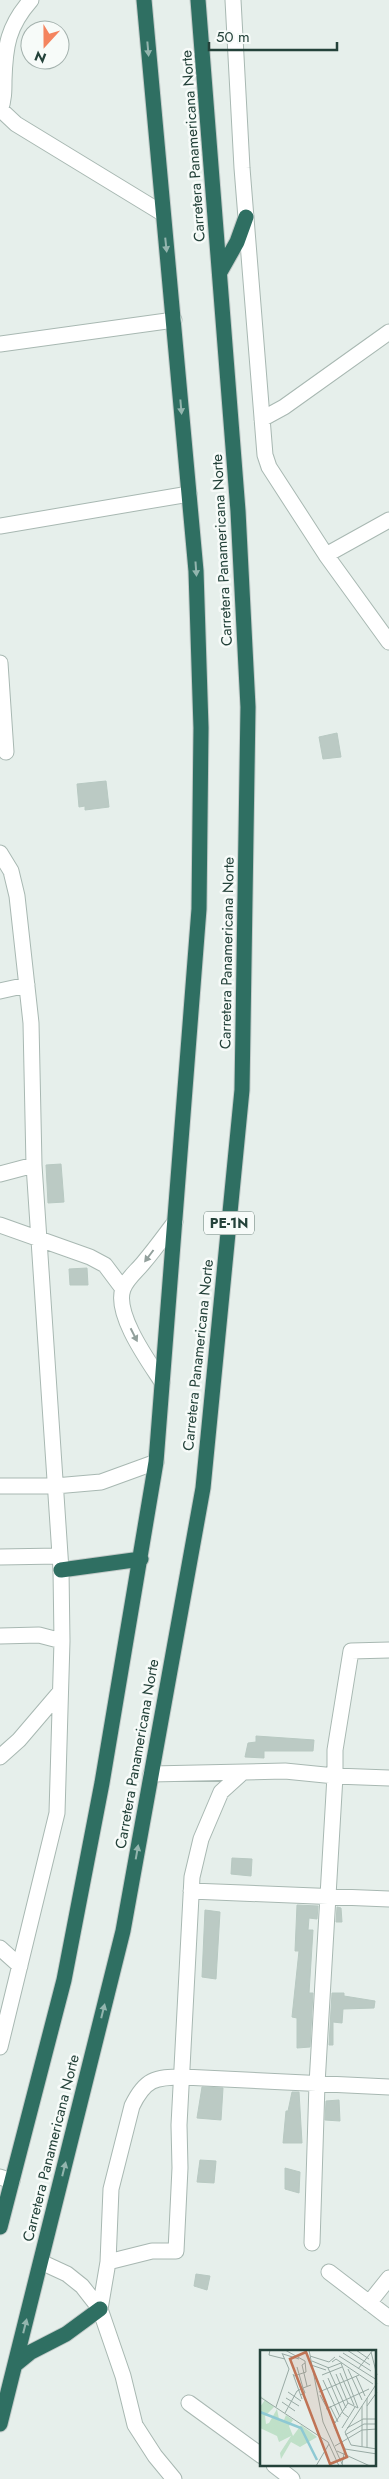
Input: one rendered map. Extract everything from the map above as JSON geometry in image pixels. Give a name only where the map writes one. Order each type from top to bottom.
[{"type":"highway","name":"Carretera Panamericana Norte","points":[[0,2227],[6,2179],[64,1980],[141,1559],[156,1462],[199,909],[201,728],[196,571],[144,0]]},
{"type":"highway","name":"Carretera Panamericana Norte","points":[[0,2424],[123,1931],[203,1488],[242,1090],[248,707],[238,511],[198,0]]},
{"type":"highway","points":[[220,272],[237,242],[246,217]]},
{"type":"highway","points":[[60,1563],[141,1559]]},
{"type":"highway","points":[[15,2365],[31,2352],[66,2334],[100,2309]]},
{"type":"street","points":[[31,0],[14,22],[5,48],[4,98],[0,110],[16,124],[162,214]]},
{"type":"street","points":[[233,0],[246,217],[265,455],[269,467],[326,555],[389,642]]},
{"type":"street","points":[[0,344],[174,320]]},
{"type":"street","points":[[262,419],[305,393],[389,332]]},
{"type":"street","points":[[0,526],[189,494]]},
{"type":"street","points":[[326,555],[389,520]]},
{"type":"street","points":[[0,662],[6,752]]},
{"type":"street","points":[[0,853],[11,871],[17,896],[31,1024],[34,1164],[60,1563],[62,1641],[57,1813],[0,2047]]},
{"type":"street","points":[[0,990],[27,985]]},
{"type":"street","points":[[0,1174],[34,1164]]},
{"type":"street","points":[[162,1382],[147,1359],[124,1316],[121,1302],[123,1289],[175,1222]]},
{"type":"street","points":[[0,1225],[39,1241],[90,1257],[104,1265],[123,1289]]},
{"type":"street","points":[[0,1486],[55,1486],[101,1482],[156,1462]]},
{"type":"street","points":[[0,1557],[60,1563]]},
{"type":"street","points":[[0,1636],[39,1635],[62,1641]]},
{"type":"street","points":[[312,2243],[317,2084],[335,1750],[351,1651],[389,1650]]},
{"type":"street","points":[[0,1757],[19,1740],[60,1692]]},
{"type":"street","points":[[151,1774],[285,1771],[335,1776],[389,1778]]},
{"type":"street","points":[[108,2262],[152,2251],[176,2251],[191,1891],[196,1858],[208,1820],[221,1792],[242,1773]]},
{"type":"street","points":[[191,1891],[389,1899]]},
{"type":"street","points":[[0,1948],[20,1966]]},
{"type":"street","points":[[100,2309],[108,2262],[111,2189],[132,2106],[142,2089],[159,2077],[389,2087]]},
{"type":"street","points":[[41,2262],[67,2274],[82,2286],[100,2309],[123,2376],[135,2425],[154,2456],[174,2479]]},
{"type":"street","points":[[329,2272],[389,2318]]},
{"type":"street","points":[[369,2303],[389,2278]]},
{"type":"street","points":[[189,2403],[260,2455]]},
{"type":"street","points":[[275,2466],[292,2479]]},
{"type":"building","points":[[337,733],[341,757],[323,759],[319,737]]},
{"type":"building","points":[[106,781],[109,807],[85,810],[85,806],[79,807],[77,784]]},
{"type":"building","points":[[61,1164],[64,1202],[48,1203],[46,1165]]},
{"type":"building","points":[[87,1268],[88,1285],[70,1285],[69,1269]]},
{"type":"building","points":[[256,1736],[314,1740],[313,1751],[264,1751],[264,1758],[245,1757],[248,1743],[256,1742]]},
{"type":"building","points":[[232,1858],[252,1859],[251,1876],[231,1874]]},
{"type":"building","points":[[297,1905],[318,1906],[317,1919],[309,1918],[308,1930],[313,1930],[309,1993],[313,1993],[310,2047],[297,2048],[297,2018],[292,2017],[299,1951],[295,1951]]},
{"type":"building","points":[[337,1907],[341,1908],[342,1922],[336,1922]]},
{"type":"building","points":[[205,1910],[220,1912],[216,1979],[202,1977]]},
{"type":"building","points":[[332,1993],[344,1993],[344,1996],[375,2001],[374,2008],[343,2009],[342,2023],[333,2022],[333,2045],[329,2045]]},
{"type":"building","points":[[202,2087],[223,2088],[221,2120],[197,2118]]},
{"type":"building","points":[[292,2092],[299,2092],[302,2143],[283,2143],[286,2111],[288,2111]]},
{"type":"building","points":[[339,2100],[340,2121],[325,2120],[326,2101]]},
{"type":"building","points":[[200,2160],[216,2161],[214,2183],[197,2182]]},
{"type":"building","points":[[285,2168],[300,2172],[299,2193],[285,2189]]},
{"type":"building","points":[[196,2274],[210,2276],[207,2290],[194,2286]]}]
